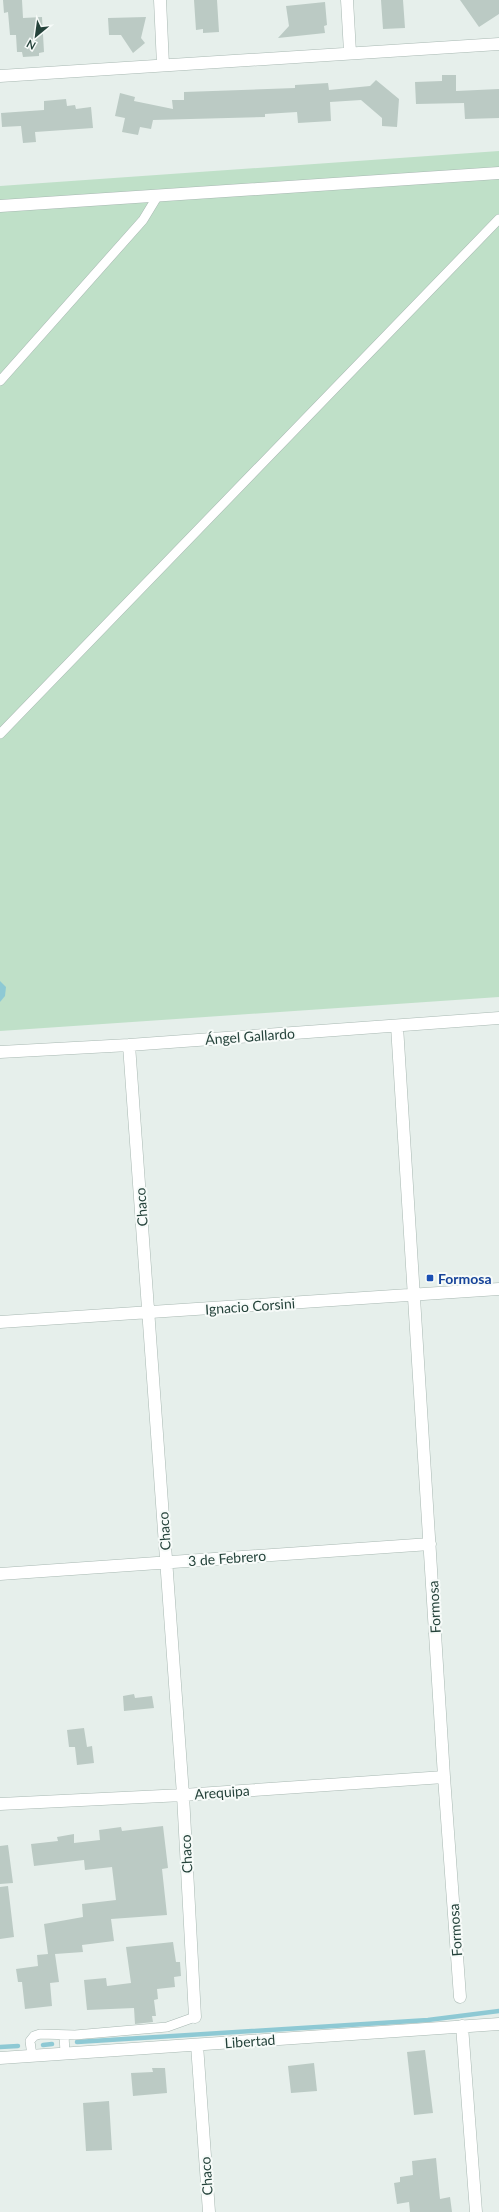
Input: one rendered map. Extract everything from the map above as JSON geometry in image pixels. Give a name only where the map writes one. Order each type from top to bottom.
[{"type":"street","points":[[160,0],[163,65]]},
{"type":"street","points":[[347,0],[350,52]]},
{"type":"street","points":[[0,76],[350,52],[499,44]]},
{"type":"street","points":[[0,206],[157,197],[499,173]]},
{"type":"street","name":"Ángel Gallardo","points":[[0,1052],[129,1045],[499,1018]]},
{"type":"street","name":"Formosa","points":[[397,1026],[444,1777],[460,1997]]},
{"type":"street","name":"Chaco","points":[[129,1045],[183,1795],[195,2017]]},
{"type":"street","name":"Ignacio Corsini","points":[[0,1322],[414,1296],[499,1289]]},
{"type":"street","name":"3 de Febrero","points":[[0,1574],[430,1544]]},
{"type":"street","name":"Arequipa","points":[[0,1804],[183,1795],[444,1777]]},
{"type":"street","name":"Libertad","points":[[0,2058],[499,2024]]},
{"type":"street","points":[[462,2026],[476,2212]]},
{"type":"street","name":"Chaco","points":[[197,2045],[209,2212]]},
{"type":"lane","points":[[0,381],[143,220],[157,197]]},
{"type":"lane","points":[[0,734],[499,219]]},
{"type":"lane","points":[[32,2056],[30,2041],[34,2036],[40,2034],[64,2035],[166,2027],[195,2017]]},
{"type":"lane","points":[[64,2035],[65,2054]]},
{"type":"green space","points":[[499,151],[499,997],[0,1031],[0,186]]},
{"type":"water","points":[[0,981],[6,987],[5,996],[0,1002]]},
{"type":"building","points":[[3,0],[22,0],[23,18],[42,17],[44,52],[39,53],[39,56],[23,57],[22,52],[17,52],[16,35],[10,35],[8,12],[4,13]]},
{"type":"building","points":[[194,0],[217,0],[219,32],[203,33],[203,29],[196,30]]},
{"type":"building","points":[[381,0],[403,0],[405,28],[383,29]]},
{"type":"building","points":[[460,0],[499,0],[499,14],[479,27]]},
{"type":"building","points":[[325,2],[327,25],[324,26],[325,33],[278,38],[289,26],[286,6]]},
{"type":"building","points":[[146,17],[141,38],[145,43],[133,53],[121,35],[109,35],[108,18]]},
{"type":"building","points":[[442,75],[456,75],[456,91],[499,89],[499,118],[465,119],[464,103],[416,104],[415,82],[442,81]]},
{"type":"building","points":[[376,80],[399,99],[397,127],[382,126],[382,118],[361,100],[330,102],[331,121],[298,123],[297,112],[265,114],[265,117],[153,120],[151,129],[140,127],[138,135],[122,132],[125,118],[115,116],[120,93],[135,97],[134,101],[173,109],[172,100],[184,100],[184,92],[295,88],[295,85],[328,83],[329,90],[370,86]]},
{"type":"building","points":[[66,99],[67,106],[75,105],[76,109],[91,107],[93,128],[35,132],[36,142],[23,143],[21,126],[2,127],[1,113],[44,110],[44,101]]},
{"type":"building","points":[[134,1694],[135,1698],[152,1696],[154,1708],[124,1711],[123,1696]]},
{"type":"building","points":[[84,1728],[87,1747],[92,1746],[94,1763],[77,1765],[75,1747],[69,1747],[67,1730]]},
{"type":"building","points":[[163,1826],[168,1868],[162,1869],[167,1915],[111,1919],[114,1941],[82,1945],[83,1952],[55,1954],[59,1982],[50,1983],[52,2006],[25,2009],[22,1982],[18,1982],[16,1969],[38,1966],[37,1955],[48,1954],[44,1924],[83,1917],[82,1904],[116,1900],[112,1867],[85,1870],[84,1860],[34,1866],[31,1844],[58,1841],[57,1837],[74,1834],[74,1843],[100,1840],[99,1830],[121,1827],[122,1831]]},
{"type":"building","points":[[8,1845],[13,1883],[0,1884],[0,1846]]},
{"type":"building","points":[[8,1886],[14,1937],[0,1939],[0,1887]]},
{"type":"building","points":[[173,1942],[176,1962],[180,1962],[181,1976],[174,1977],[175,1987],[157,1989],[158,1999],[154,2000],[156,2016],[152,2016],[153,2022],[135,2024],[134,2008],[87,2010],[84,1980],[106,1978],[107,1986],[131,1983],[126,1947]]},
{"type":"building","points":[[425,2050],[433,2113],[414,2115],[407,2052]]},
{"type":"building","points":[[314,2063],[317,2091],[291,2093],[288,2066]]},
{"type":"building","points":[[152,2068],[165,2068],[167,2093],[133,2096],[131,2073],[153,2072]]},
{"type":"building","points":[[109,2101],[112,2150],[86,2151],[83,2103]]},
{"type":"building","points":[[436,2158],[440,2199],[450,2197],[452,2212],[410,2212],[409,2202],[397,2204],[394,2183],[400,2182],[400,2177],[413,2175],[412,2161]]},
{"type":"waterway","points":[[77,2042],[428,2020],[499,2011]]},
{"type":"waterway","points":[[43,2045],[52,2044]]},
{"type":"waterway","points":[[0,2047],[18,2046]]},
{"type":"place","name":"Formosa","points":[[430,1278]]}]
